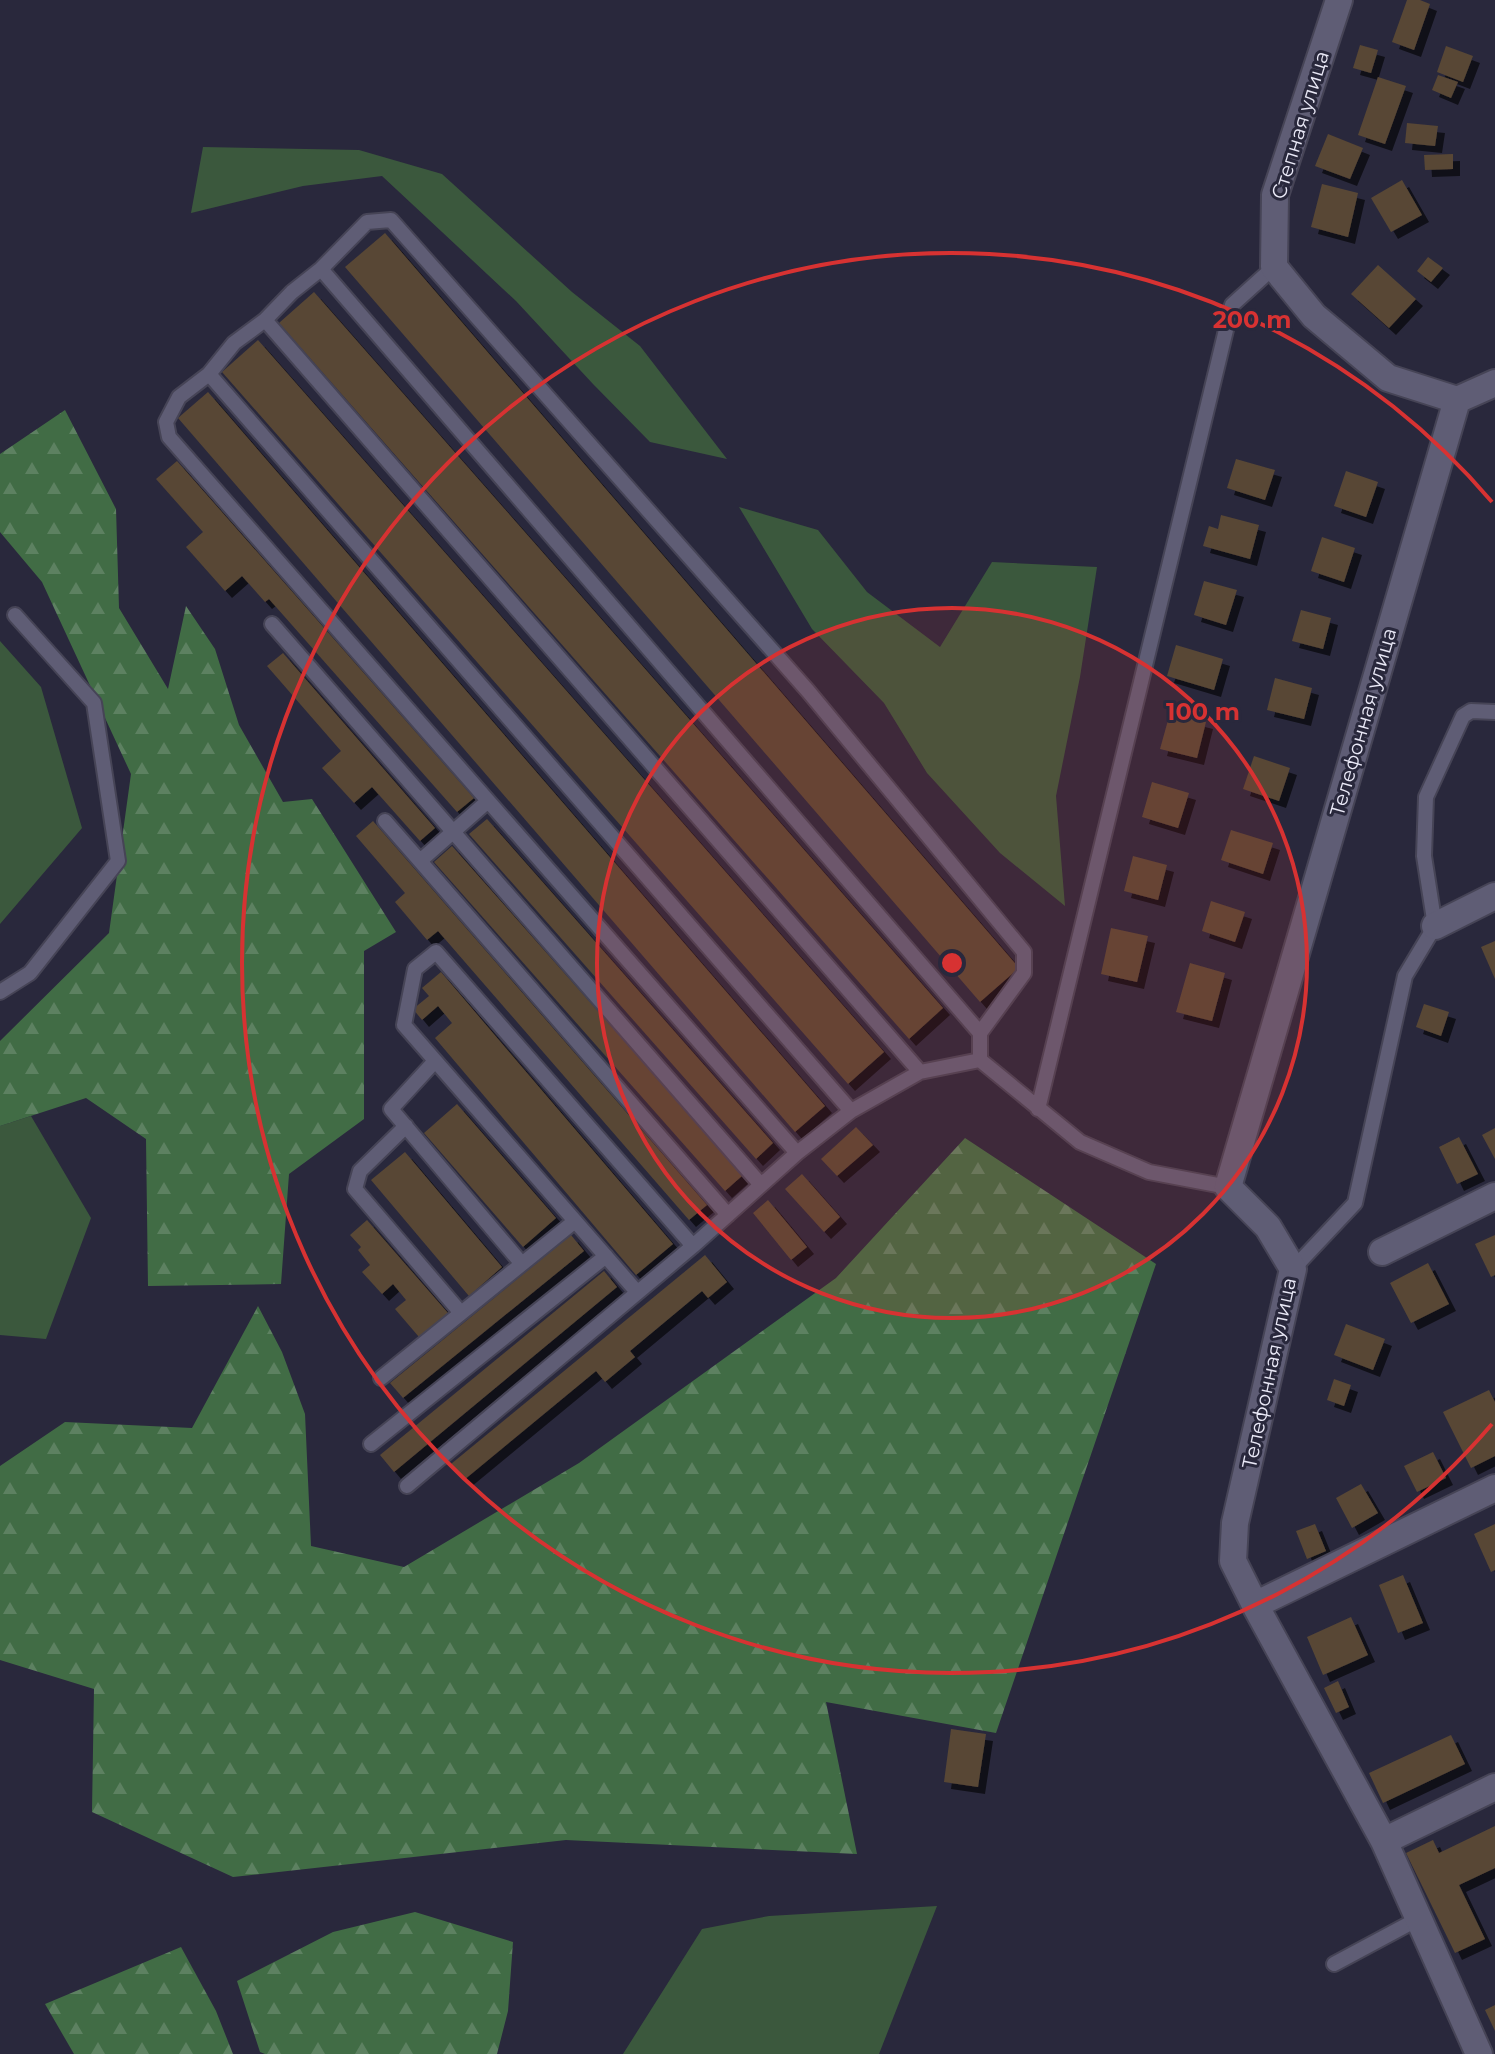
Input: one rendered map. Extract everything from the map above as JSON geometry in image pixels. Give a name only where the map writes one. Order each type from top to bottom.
[{"type":"street","name":"Степная улица","points":[[1274,267],[1275,195],[1339,0]]},
{"type":"street","points":[[1274,267],[1314,316],[1388,378],[1457,400],[1495,383]]},
{"type":"street","name":"Телефонная улица","points":[[1457,400],[1228,1187],[1268,1227],[1293,1269],[1235,1523],[1233,1561],[1384,1841],[1479,2054]]},
{"type":"street","points":[[1435,926],[1495,896]]},
{"type":"street","points":[[1382,1252],[1495,1196]]},
{"type":"street","points":[[1255,1605],[1495,1488]]},
{"type":"street","points":[[1384,1841],[1495,1787]]},
{"type":"lane","points":[[797,1153],[169,437],[166,422],[179,397],[209,374],[234,343],[265,320],[367,222],[391,220],[808,691],[1024,952],[1024,973],[980,1033],[980,1060],[1080,1142],[1149,1172],[1228,1187]]},
{"type":"lane","points":[[1038,1109],[1232,305],[1274,267]]},
{"type":"lane","points":[[321,269],[980,1033]]},
{"type":"lane","points":[[265,320],[920,1072]]},
{"type":"lane","points":[[209,374],[851,1111]]},
{"type":"lane","points":[[0,992],[30,973],[118,861],[94,703],[15,615]]},
{"type":"lane","points":[[272,624],[761,1185]]},
{"type":"lane","points":[[1293,1269],[1355,1203],[1405,976],[1435,926],[1424,856],[1426,797],[1463,716],[1471,711],[1495,712]]},
{"type":"lane","points":[[420,861],[488,801]]},
{"type":"lane","points":[[385,821],[728,1215]]},
{"type":"lane","points":[[637,1292],[404,1025],[415,969],[436,952],[693,1246]]},
{"type":"lane","points":[[407,1486],[693,1246],[797,1153],[851,1111],[920,1072],[980,1060]]},
{"type":"lane","points":[[435,1061],[391,1109],[522,1264]]},
{"type":"lane","points":[[406,1126],[360,1171],[355,1189],[461,1313]]},
{"type":"lane","points":[[381,1378],[575,1221]]},
{"type":"lane","points":[[371,1444],[606,1256]]},
{"type":"lane","points":[[1334,1964],[1418,1919]]},
{"type":"green space","points":[[203,147],[359,150],[442,174],[572,292],[640,346],[727,459],[650,442],[516,301],[382,176],[303,186],[191,213]]},
{"type":"green space","points":[[65,410],[116,509],[119,608],[168,689],[186,606],[215,649],[239,725],[283,802],[312,799],[396,932],[364,951],[364,1119],[289,1174],[281,1284],[148,1286],[146,1139],[86,1098],[0,1126],[0,1041],[109,933],[131,774],[42,582],[0,532],[0,454]]},
{"type":"green space","points":[[739,507],[818,530],[867,592],[940,647],[992,562],[1097,567],[1080,677],[1056,796],[1065,906],[1000,853],[927,773],[884,703],[812,629]]},
{"type":"green space","points":[[0,641],[41,687],[82,828],[0,924]]},
{"type":"green space","points":[[31,1116],[91,1218],[46,1339],[0,1335],[0,1126]]},
{"type":"green space","points":[[965,1138],[1156,1264],[996,1733],[826,1702],[857,1854],[566,1840],[233,1877],[92,1812],[94,1689],[0,1660],[0,1466],[65,1422],[192,1428],[258,1306],[282,1352],[305,1414],[311,1546],[404,1567],[579,1463],[836,1278]]},
{"type":"green space","points":[[937,1906],[879,2054],[623,2054],[702,1929],[769,1916]]},
{"type":"green space","points":[[415,1912],[513,1942],[508,2011],[497,2054],[260,2052],[237,1981],[333,1932]]},
{"type":"green space","points":[[181,1947],[216,2011],[233,2054],[74,2054],[45,2004]]},
{"type":"building","points":[[1407,0],[1430,4],[1414,50],[1392,42]]},
{"type":"building","points":[[1360,45],[1378,50],[1371,73],[1353,68]]},
{"type":"building","points":[[1446,46],[1473,56],[1463,82],[1437,72]]},
{"type":"building","points":[[1438,75],[1458,82],[1451,98],[1432,90]]},
{"type":"building","points":[[1378,77],[1406,86],[1385,144],[1358,135]]},
{"type":"building","points":[[1407,123],[1438,126],[1435,146],[1405,143]]},
{"type":"building","points":[[1328,134],[1363,148],[1350,179],[1315,166]]},
{"type":"building","points":[[1453,154],[1453,169],[1425,170],[1424,155]]},
{"type":"building","points":[[1402,180],[1422,215],[1391,232],[1371,198]]},
{"type":"building","points":[[1322,184],[1358,193],[1348,237],[1311,227]]},
{"type":"building","points":[[385,233],[1019,968],[980,1002],[345,267]]},
{"type":"building","points":[[1428,257],[1443,268],[1431,282],[1417,271]]},
{"type":"building","points":[[1378,265],[1416,299],[1389,328],[1351,294]]},
{"type":"building","points":[[314,292],[943,1008],[909,1039],[279,323]]},
{"type":"building","points":[[258,340],[884,1052],[848,1084],[222,372]]},
{"type":"building","points":[[208,392],[825,1106],[795,1132],[178,418]]},
{"type":"building","points":[[1236,459],[1275,470],[1265,500],[1227,488]]},
{"type":"building","points":[[177,461],[474,798],[457,812],[269,599],[265,602],[242,576],[225,591],[186,547],[203,532],[156,479]]},
{"type":"building","points":[[1346,471],[1378,482],[1366,517],[1334,506]]},
{"type":"building","points":[[1221,515],[1259,525],[1250,559],[1203,546],[1209,526],[1218,529]]},
{"type":"building","points":[[1322,537],[1355,548],[1344,582],[1311,571]]},
{"type":"building","points":[[1204,581],[1237,590],[1226,625],[1194,615]]},
{"type":"building","points":[[1301,610],[1331,618],[1323,649],[1292,641]]},
{"type":"building","points":[[1176,645],[1223,659],[1214,690],[1167,676]]},
{"type":"building","points":[[283,653],[435,828],[420,841],[372,787],[354,803],[322,768],[341,751],[267,666]]},
{"type":"building","points":[[1275,678],[1312,688],[1304,719],[1267,710]]},
{"type":"building","points":[[1170,713],[1206,722],[1197,758],[1160,749]]},
{"type":"building","points":[[1254,756],[1290,768],[1279,801],[1243,789]]},
{"type":"building","points":[[1152,782],[1189,793],[1178,828],[1142,817]]},
{"type":"building","points":[[487,819],[773,1143],[756,1159],[469,834]]},
{"type":"building","points":[[373,821],[707,1205],[689,1220],[438,931],[427,940],[395,902],[405,893],[356,836]]},
{"type":"building","points":[[1231,830],[1273,843],[1263,874],[1221,860]]},
{"type":"building","points":[[452,846],[743,1175],[725,1191],[434,862]]},
{"type":"building","points":[[1133,856],[1167,865],[1158,900],[1124,891]]},
{"type":"building","points":[[1211,901],[1245,912],[1235,942],[1202,931]]},
{"type":"building","points":[[1111,928],[1148,936],[1137,982],[1101,974]]},
{"type":"building","points":[[1495,941],[1495,979],[1481,947]]},
{"type":"building","points":[[1190,963],[1225,973],[1212,1021],[1176,1012]]},
{"type":"building","points":[[441,972],[673,1244],[636,1275],[435,1038],[452,1023],[438,1006],[422,1020],[413,1009],[429,996],[422,988]]},
{"type":"building","points":[[1424,1004],[1449,1012],[1441,1036],[1416,1027]]},
{"type":"building","points":[[457,1104],[556,1218],[523,1247],[424,1133]]},
{"type":"building","points":[[856,1127],[873,1145],[837,1176],[821,1159]]},
{"type":"building","points":[[1495,1128],[1495,1159],[1482,1135]]},
{"type":"building","points":[[1459,1137],[1478,1174],[1457,1184],[1439,1147]]},
{"type":"building","points":[[405,1152],[502,1267],[469,1296],[371,1180]]},
{"type":"building","points":[[802,1174],[840,1217],[824,1232],[785,1189]]},
{"type":"building","points":[[768,1200],[807,1247],[791,1260],[753,1213]]},
{"type":"building","points":[[367,1220],[448,1313],[419,1337],[395,1309],[406,1300],[393,1284],[382,1294],[362,1272],[370,1265],[358,1250],[361,1247],[350,1235]]},
{"type":"building","points":[[571,1235],[584,1251],[403,1398],[390,1383]]},
{"type":"building","points":[[1495,1235],[1495,1275],[1491,1277],[1475,1244]]},
{"type":"building","points":[[705,1255],[727,1282],[708,1298],[702,1291],[630,1351],[635,1357],[605,1382],[596,1371],[464,1480],[451,1464]]},
{"type":"building","points":[[1428,1263],[1449,1304],[1411,1323],[1390,1283]]},
{"type":"building","points":[[604,1271],[617,1287],[394,1472],[380,1455]]},
{"type":"building","points":[[1346,1324],[1385,1339],[1373,1370],[1334,1355]]},
{"type":"building","points":[[1334,1379],[1351,1385],[1344,1406],[1327,1400]]},
{"type":"building","points":[[1489,1390],[1495,1402],[1495,1456],[1471,1468],[1443,1412]]},
{"type":"building","points":[[1433,1452],[1446,1478],[1417,1492],[1404,1466]]},
{"type":"building","points":[[1361,1484],[1378,1513],[1352,1528],[1336,1498]]},
{"type":"building","points":[[1315,1524],[1326,1551],[1307,1559],[1296,1531]]},
{"type":"building","points":[[1495,1524],[1495,1570],[1491,1572],[1474,1534]]},
{"type":"building","points":[[1403,1575],[1423,1623],[1398,1633],[1379,1585]]},
{"type":"building","points":[[1351,1617],[1368,1655],[1323,1675],[1307,1637]]},
{"type":"building","points":[[1338,1681],[1349,1707],[1336,1713],[1324,1688]]},
{"type":"building","points":[[951,1729],[986,1734],[978,1787],[944,1782]]},
{"type":"building","points":[[1451,1735],[1465,1764],[1383,1803],[1369,1773]]},
{"type":"building","points":[[1495,1826],[1495,1868],[1459,1885],[1485,1939],[1455,1953],[1406,1853],[1433,1840],[1439,1853]]},
{"type":"building","points":[[1495,2005],[1495,2031],[1485,2010]]}]
